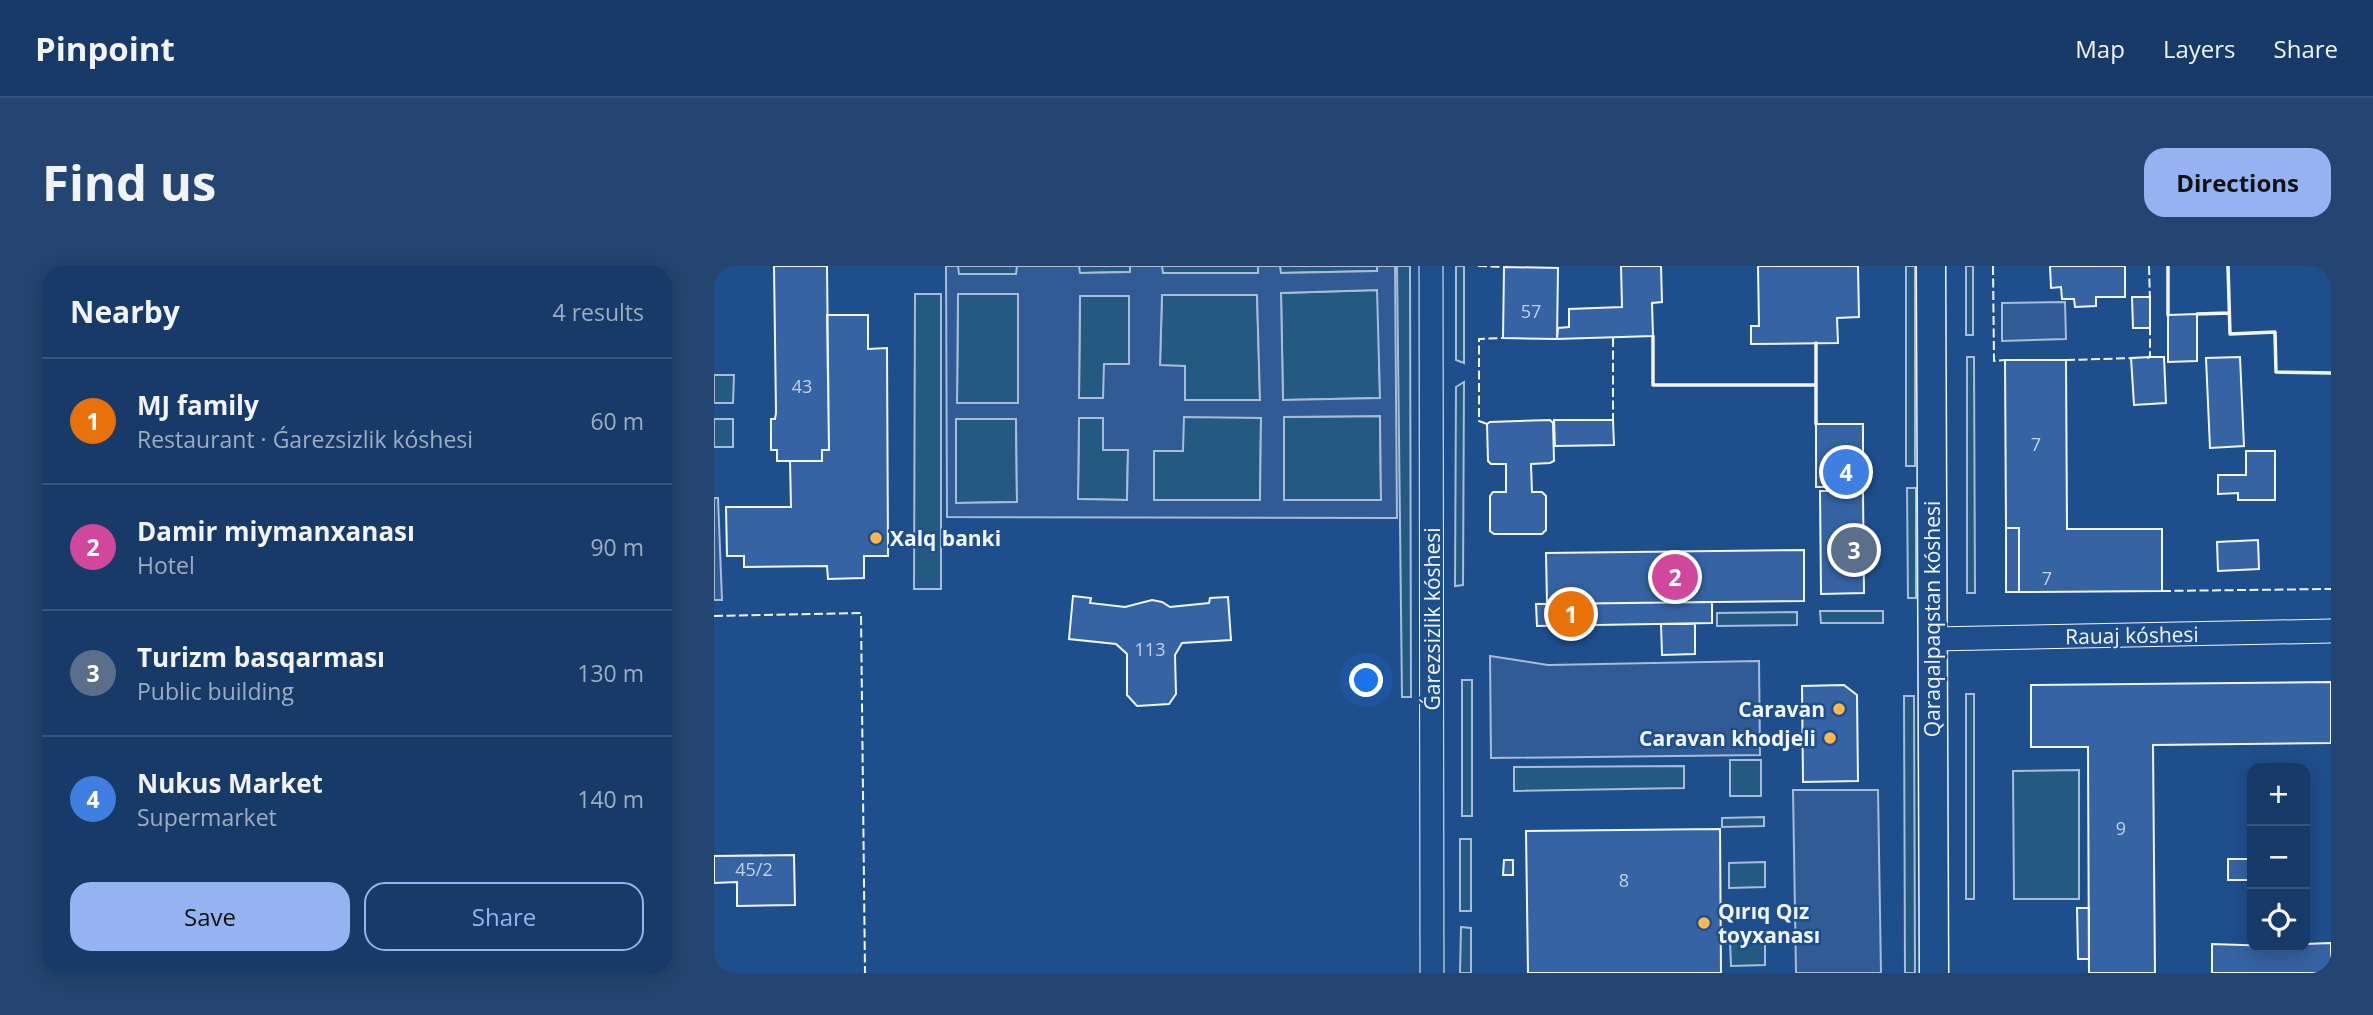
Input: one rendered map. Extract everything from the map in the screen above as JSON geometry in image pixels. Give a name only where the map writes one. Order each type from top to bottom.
[{"type":"street","name":"Ǵarezsizlik kóshesi","points":[[1431,266],[1432,973]]},
{"type":"street","name":"Qaraqalpaqstan kóshesi","points":[[1931,266],[1934,973]]},
{"type":"street","name":"Rauaj kóshesi","points":[[1933,639],[2331,631]]},
{"type":"shaded area","points":[[946,266],[958,266],[959,274],[1016,274],[1017,266],[1079,266],[1080,273],[1130,272],[1130,266],[1162,266],[1163,273],[1258,273],[1258,266],[1280,266],[1281,273],[1377,271],[1377,266],[1395,266],[1397,518],[947,517]],"holes":[[[1377,290],[1380,398],[1283,400],[1281,293]],[[958,294],[1018,294],[1018,403],[957,403]],[[1162,295],[1257,295],[1260,400],[1185,400],[1185,366],[1160,365]],[[1080,296],[1129,296],[1129,364],[1104,364],[1103,398],[1079,398]],[[1380,416],[1381,500],[1284,500],[1284,417]],[[1184,417],[1261,418],[1260,500],[1154,500],[1154,451],[1183,451]],[[1079,418],[1103,418],[1103,450],[1128,450],[1127,500],[1078,499]],[[956,419],[1016,419],[1017,502],[956,503]]]},
{"type":"shaded area","points":[[958,266],[1017,266],[1017,274],[958,274]]},
{"type":"shaded area","points":[[1079,266],[1130,266],[1130,272],[1079,273]]},
{"type":"shaded area","points":[[1162,266],[1258,266],[1258,273],[1162,273]]},
{"type":"shaded area","points":[[1280,266],[1377,266],[1378,271],[1280,273]]},
{"type":"shaded area","points":[[1397,266],[1410,266],[1411,697],[1402,697]]},
{"type":"shaded area","points":[[1456,266],[1464,266],[1464,363],[1456,360]]},
{"type":"shaded area","points":[[1906,266],[1915,266],[1915,466],[1906,466]]},
{"type":"shaded area","points":[[1966,266],[1973,266],[1973,335],[1966,335]]},
{"type":"shaded area","points":[[1378,290],[1380,398],[1283,400],[1281,293]]},
{"type":"shaded area","points":[[915,294],[941,294],[941,589],[914,589]]},
{"type":"shaded area","points":[[958,294],[1018,294],[1018,403],[957,403]]},
{"type":"shaded area","points":[[1080,295],[1129,296],[1129,364],[1104,398],[1079,398]]},
{"type":"shaded area","points":[[1162,295],[1257,295],[1260,400],[1185,400],[1160,365]]},
{"type":"shaded area","points":[[2065,302],[2066,339],[2002,341],[2002,303]]},
{"type":"shaded area","points":[[1967,357],[1974,357],[1975,593],[1967,593]]},
{"type":"shaded area","points":[[714,375],[734,375],[733,403],[714,403]]},
{"type":"shaded area","points":[[1464,382],[1463,585],[1455,586],[1456,387]]},
{"type":"shaded area","points":[[1380,416],[1381,500],[1284,500],[1284,417]]},
{"type":"shaded area","points":[[1184,417],[1261,417],[1260,500],[1154,500],[1154,451]]},
{"type":"shaded area","points":[[1079,418],[1104,418],[1128,450],[1127,500],[1078,499]]},
{"type":"shaded area","points":[[714,419],[733,419],[733,447],[714,447]]},
{"type":"shaded area","points":[[956,419],[1016,419],[1017,502],[956,503]]},
{"type":"shaded area","points":[[1907,488],[1916,488],[1916,598],[1908,598]]},
{"type":"shaded area","points":[[714,498],[718,498],[722,600],[714,600]]},
{"type":"shaded area","points":[[1820,611],[1883,611],[1883,623],[1821,623]]},
{"type":"shaded area","points":[[1797,612],[1797,625],[1717,626],[1717,613]]},
{"type":"shaded area","points":[[1490,656],[1548,665],[1759,661],[1760,755],[1491,758]]},
{"type":"shaded area","points":[[1462,680],[1472,680],[1472,816],[1462,816]]},
{"type":"shaded area","points":[[1966,694],[1974,694],[1974,899],[1966,899]]},
{"type":"shaded area","points":[[1904,696],[1914,696],[1915,973],[1905,973]]},
{"type":"shaded area","points":[[1730,760],[1761,760],[1761,796],[1730,796]]},
{"type":"shaded area","points":[[1684,766],[1684,788],[1514,791],[1514,767]]},
{"type":"shaded area","points":[[2079,770],[2079,899],[2014,899],[2013,771]]},
{"type":"shaded area","points":[[1793,790],[1878,790],[1881,973],[1796,973]]},
{"type":"shaded area","points":[[1764,817],[1764,826],[1722,827],[1722,818]]},
{"type":"shaded area","points":[[1460,839],[1471,839],[1471,911],[1460,911]]},
{"type":"shaded area","points":[[1765,862],[1765,887],[1729,888],[1729,863]]},
{"type":"shaded area","points":[[1461,927],[1471,928],[1471,973],[1460,973]]},
{"type":"shaded area","points":[[1765,940],[1765,965],[1731,966],[1730,941]]},
{"type":"building","points":[[774,266],[827,266],[829,450],[822,450],[822,461],[777,461],[777,450],[771,450],[771,419],[775,419],[776,413]]},
{"type":"building","points":[[1621,266],[1661,266],[1662,302],[1652,303],[1653,336],[1557,339],[1558,328],[1569,327],[1569,309],[1622,307]]},
{"type":"building","points":[[1758,266],[1858,266],[1859,317],[1837,318],[1838,343],[1751,344],[1751,326],[1759,326]]},
{"type":"building","points":[[2050,266],[2125,266],[2125,297],[2096,297],[2096,306],[2075,307],[2074,299],[2062,299],[2061,287],[2051,288]]},
{"type":"building","points":[[1504,267],[1558,268],[1557,339],[1503,338]]},
{"type":"building","points":[[2132,297],[2150,297],[2150,328],[2133,328]]},
{"type":"building","points":[[2197,314],[2197,361],[2168,362],[2168,315]]},
{"type":"building","points":[[827,315],[868,315],[868,349],[887,348],[888,556],[864,556],[864,578],[828,579],[827,566],[744,567],[744,556],[727,556],[726,507],[791,507],[790,461],[822,461],[822,450],[829,450]]},
{"type":"building","points":[[2164,357],[2166,403],[2134,405],[2131,358]]},
{"type":"building","points":[[2240,357],[2244,446],[2210,448],[2206,358]]},
{"type":"building","points":[[2005,360],[2066,360],[2067,529],[2162,529],[2162,591],[2019,592],[2019,528],[2006,528]]},
{"type":"building","points":[[1550,420],[1553,423],[1554,461],[1531,464],[1532,492],[1542,492],[1546,496],[1546,530],[1542,534],[1494,534],[1490,531],[1490,496],[1493,492],[1506,492],[1506,464],[1491,464],[1488,461],[1487,424]]},
{"type":"building","points":[[1554,420],[1613,420],[1614,445],[1555,446]]},
{"type":"building","points":[[1816,424],[1863,424],[1863,487],[1816,487]]},
{"type":"building","points":[[2246,451],[2275,451],[2275,500],[2238,500],[2238,493],[2218,494],[2218,475],[2246,475]]},
{"type":"building","points":[[1820,491],[1863,491],[1864,593],[1821,594]]},
{"type":"building","points":[[2006,528],[2019,528],[2019,592],[2006,592]]},
{"type":"building","points":[[2258,540],[2259,569],[2218,571],[2217,542]]},
{"type":"building","points":[[1804,550],[1804,601],[1547,604],[1546,553]]},
{"type":"building","points":[[1073,596],[1091,598],[1090,603],[1125,607],[1152,600],[1170,607],[1209,603],[1210,598],[1228,597],[1231,640],[1182,643],[1175,655],[1176,694],[1169,704],[1137,706],[1127,695],[1127,654],[1116,644],[1069,639]]},
{"type":"building","points":[[1712,602],[1712,623],[1537,626],[1536,604]]},
{"type":"building","points":[[1661,624],[1695,624],[1695,654],[1662,655]]},
{"type":"building","points":[[2331,682],[2331,743],[2153,745],[2155,973],[2089,973],[2088,747],[2031,747],[2031,685]]},
{"type":"building","name":"Caravan khodjeli","points":[[1844,685],[1857,695],[1858,781],[1803,782],[1802,686]]},
{"type":"building","points":[[1720,829],[1721,973],[1528,973],[1526,831]]},
{"type":"building","points":[[794,855],[795,905],[737,906],[737,882],[714,883],[714,856]]},
{"type":"building","points":[[2228,859],[2247,859],[2247,880],[2228,880]]},
{"type":"building","points":[[1504,860],[1513,860],[1513,875],[1503,875]]},
{"type":"building","points":[[2077,908],[2089,908],[2089,959],[2078,959]]},
{"type":"building","points":[[2331,943],[2331,973],[2212,973],[2212,944],[2247,945],[2247,952],[2310,952],[2310,944]]},
{"type":"fence","points":[[1478,266],[1504,267]]},
{"type":"fence","points":[[1993,266],[1994,361],[2005,360]]},
{"type":"fence","points":[[2149,266],[2150,301]]},
{"type":"fence","points":[[2147,358],[2150,357],[2150,325]]},
{"type":"fence","points":[[1487,424],[1479,421],[1479,339],[1503,338]]},
{"type":"fence","points":[[1613,338],[1613,420]]},
{"type":"fence","points":[[2066,360],[2136,358]]},
{"type":"fence","points":[[2162,591],[2331,589]]},
{"type":"fence","points":[[714,616],[861,613],[865,973]]},
{"type":"wall","points":[[2168,266],[2168,315]]},
{"type":"wall","points":[[2228,266],[2230,334],[2275,332],[2276,372],[2331,373]]},
{"type":"wall","points":[[2197,314],[2229,313]]},
{"type":"wall","points":[[1653,336],[1653,385],[1816,385]]},
{"type":"wall","points":[[1816,343],[1816,424]]},
{"type":"place","name":"Nukus Market","points":[[1846,472]]},
{"type":"place","name":"Xalq banki","points":[[876,538]]},
{"type":"place","name":"Turizm basqarması","points":[[1854,550]]},
{"type":"place","name":"Damir miymanxanası","points":[[1675,577]]},
{"type":"place","name":"MJ family","points":[[1571,614]]},
{"type":"place","name":"Caravan","points":[[1839,709]]},
{"type":"place","name":"Caravan khodjeli","points":[[1830,738]]},
{"type":"place","name":"Qırıq Qız toyxanası","points":[[1704,923]]}]
